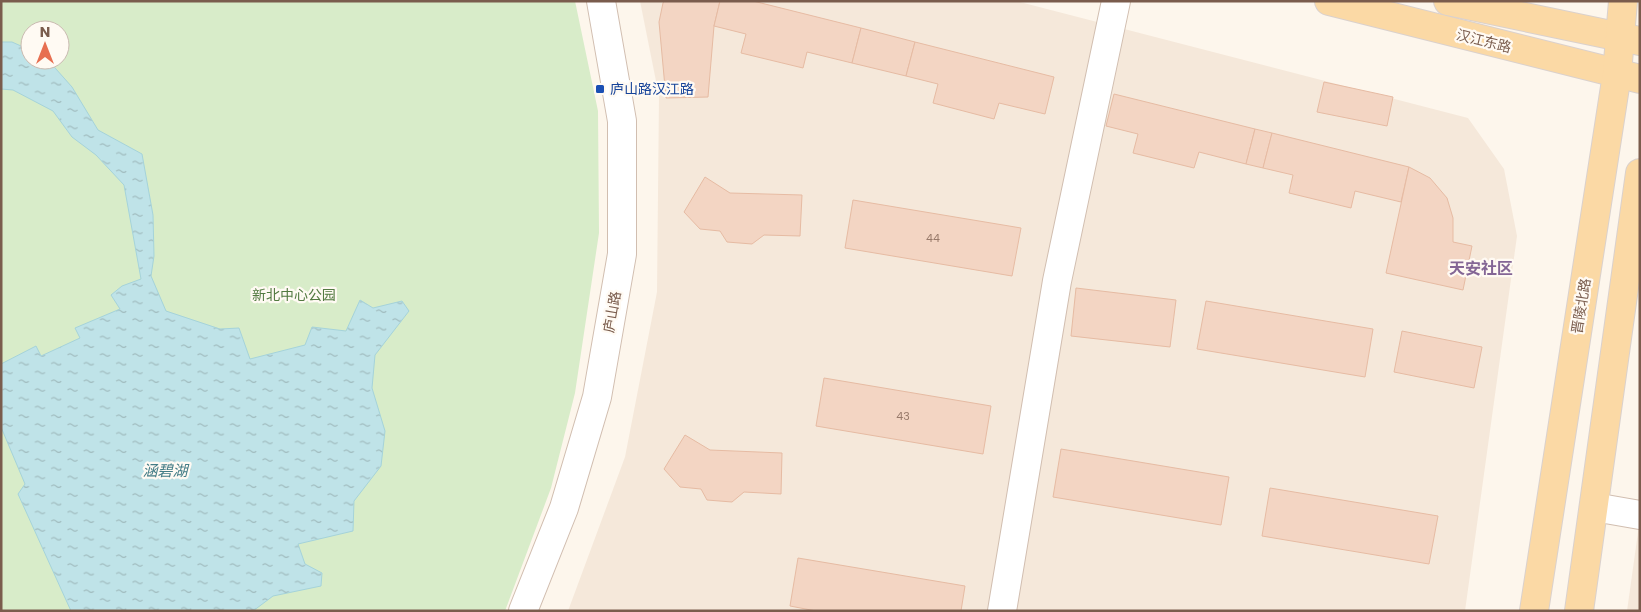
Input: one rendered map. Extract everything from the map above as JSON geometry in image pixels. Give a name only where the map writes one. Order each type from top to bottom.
[{"type":"main road","name":"汉江东路","points":[[1329,1],[1628,77]]},
{"type":"main road","points":[[1448,1],[1630,39]]},
{"type":"main road","name":"晋陵北路","points":[[1534,611],[1628,77],[1630,39],[1624,1]]},
{"type":"main road","points":[[1579,611],[1640,173]]},
{"type":"street","name":"庐山路","points":[[523,611],[564,508],[597,397],[622,254],[622,121],[601,1]]},
{"type":"street","points":[[1002,611],[1057,280],[1116,1]]},
{"type":"street","points":[[1594,507],[1640,515]]},
{"type":"shaded area","points":[[640,1],[1016,1],[1468,118],[1504,169],[1517,236],[1465,611],[568,611],[625,457],[657,292],[659,96]]},
{"type":"shaded area","points":[[1640,518],[1640,611],[1627,611]]},
{"type":"green space","name":"新北中心公园","points":[[1,1],[575,1],[598,111],[599,233],[575,393],[551,488],[505,611],[1,611]]},
{"type":"water","name":"涵碧湖","points":[[1,42],[12,42],[20,46],[20,70],[57,70],[72,87],[98,130],[142,154],[153,215],[154,256],[151,276],[166,311],[220,329],[239,328],[250,359],[305,345],[312,327],[346,331],[360,300],[373,308],[402,301],[409,311],[375,355],[372,388],[385,431],[381,466],[354,501],[353,531],[298,544],[305,564],[322,573],[321,586],[273,596],[253,611],[71,611],[18,494],[25,484],[1,427],[1,364],[36,346],[41,356],[80,338],[75,328],[120,309],[111,295],[122,286],[141,279],[124,185],[96,155],[72,137],[53,111],[13,90],[1,89]]},
{"type":"building","points":[[664,1],[720,1],[714,26],[708,97],[666,98],[659,22]]},
{"type":"building","points":[[720,1],[753,1],[861,28],[852,63],[807,52],[803,68],[741,53],[746,34],[714,26]]},
{"type":"building","points":[[861,28],[915,42],[906,76],[852,63]]},
{"type":"building","points":[[915,42],[1054,77],[1045,114],[999,103],[994,119],[933,103],[938,84],[906,76]]},
{"type":"building","points":[[1324,82],[1393,97],[1387,126],[1317,112]]},
{"type":"building","points":[[1114,94],[1255,129],[1246,164],[1199,152],[1194,168],[1133,153],[1138,134],[1106,126]]},
{"type":"building","points":[[1255,129],[1272,133],[1263,168],[1246,164]]},
{"type":"building","points":[[1272,133],[1409,167],[1401,202],[1355,191],[1351,208],[1289,193],[1293,175],[1263,168]]},
{"type":"building","points":[[1409,167],[1430,178],[1447,198],[1453,218],[1453,242],[1472,246],[1463,290],[1386,273]]},
{"type":"building","points":[[705,177],[730,193],[802,195],[800,236],[764,235],[752,244],[727,242],[720,231],[700,229],[684,212]]},
{"type":"building","points":[[853,200],[1021,228],[1012,276],[845,248]]},
{"type":"building","points":[[1076,288],[1176,300],[1170,347],[1071,336]]},
{"type":"building","points":[[1206,301],[1373,329],[1365,377],[1197,349]]},
{"type":"building","points":[[1402,331],[1482,347],[1474,388],[1394,372]]},
{"type":"building","points":[[824,378],[991,406],[983,454],[816,426]]},
{"type":"building","points":[[685,435],[710,450],[782,453],[781,494],[744,492],[732,502],[707,500],[701,489],[680,487],[664,469]]},
{"type":"building","points":[[1061,449],[1229,477],[1221,525],[1053,497]]},
{"type":"building","points":[[1270,488],[1438,516],[1429,564],[1262,536]]},
{"type":"building","points":[[798,558],[965,586],[961,611],[816,611],[790,606]]},
{"type":"place","name":"庐山路汉江路","points":[[600,89]]},
{"type":"district","name":"天安社区","points":[[1481,268]]}]
